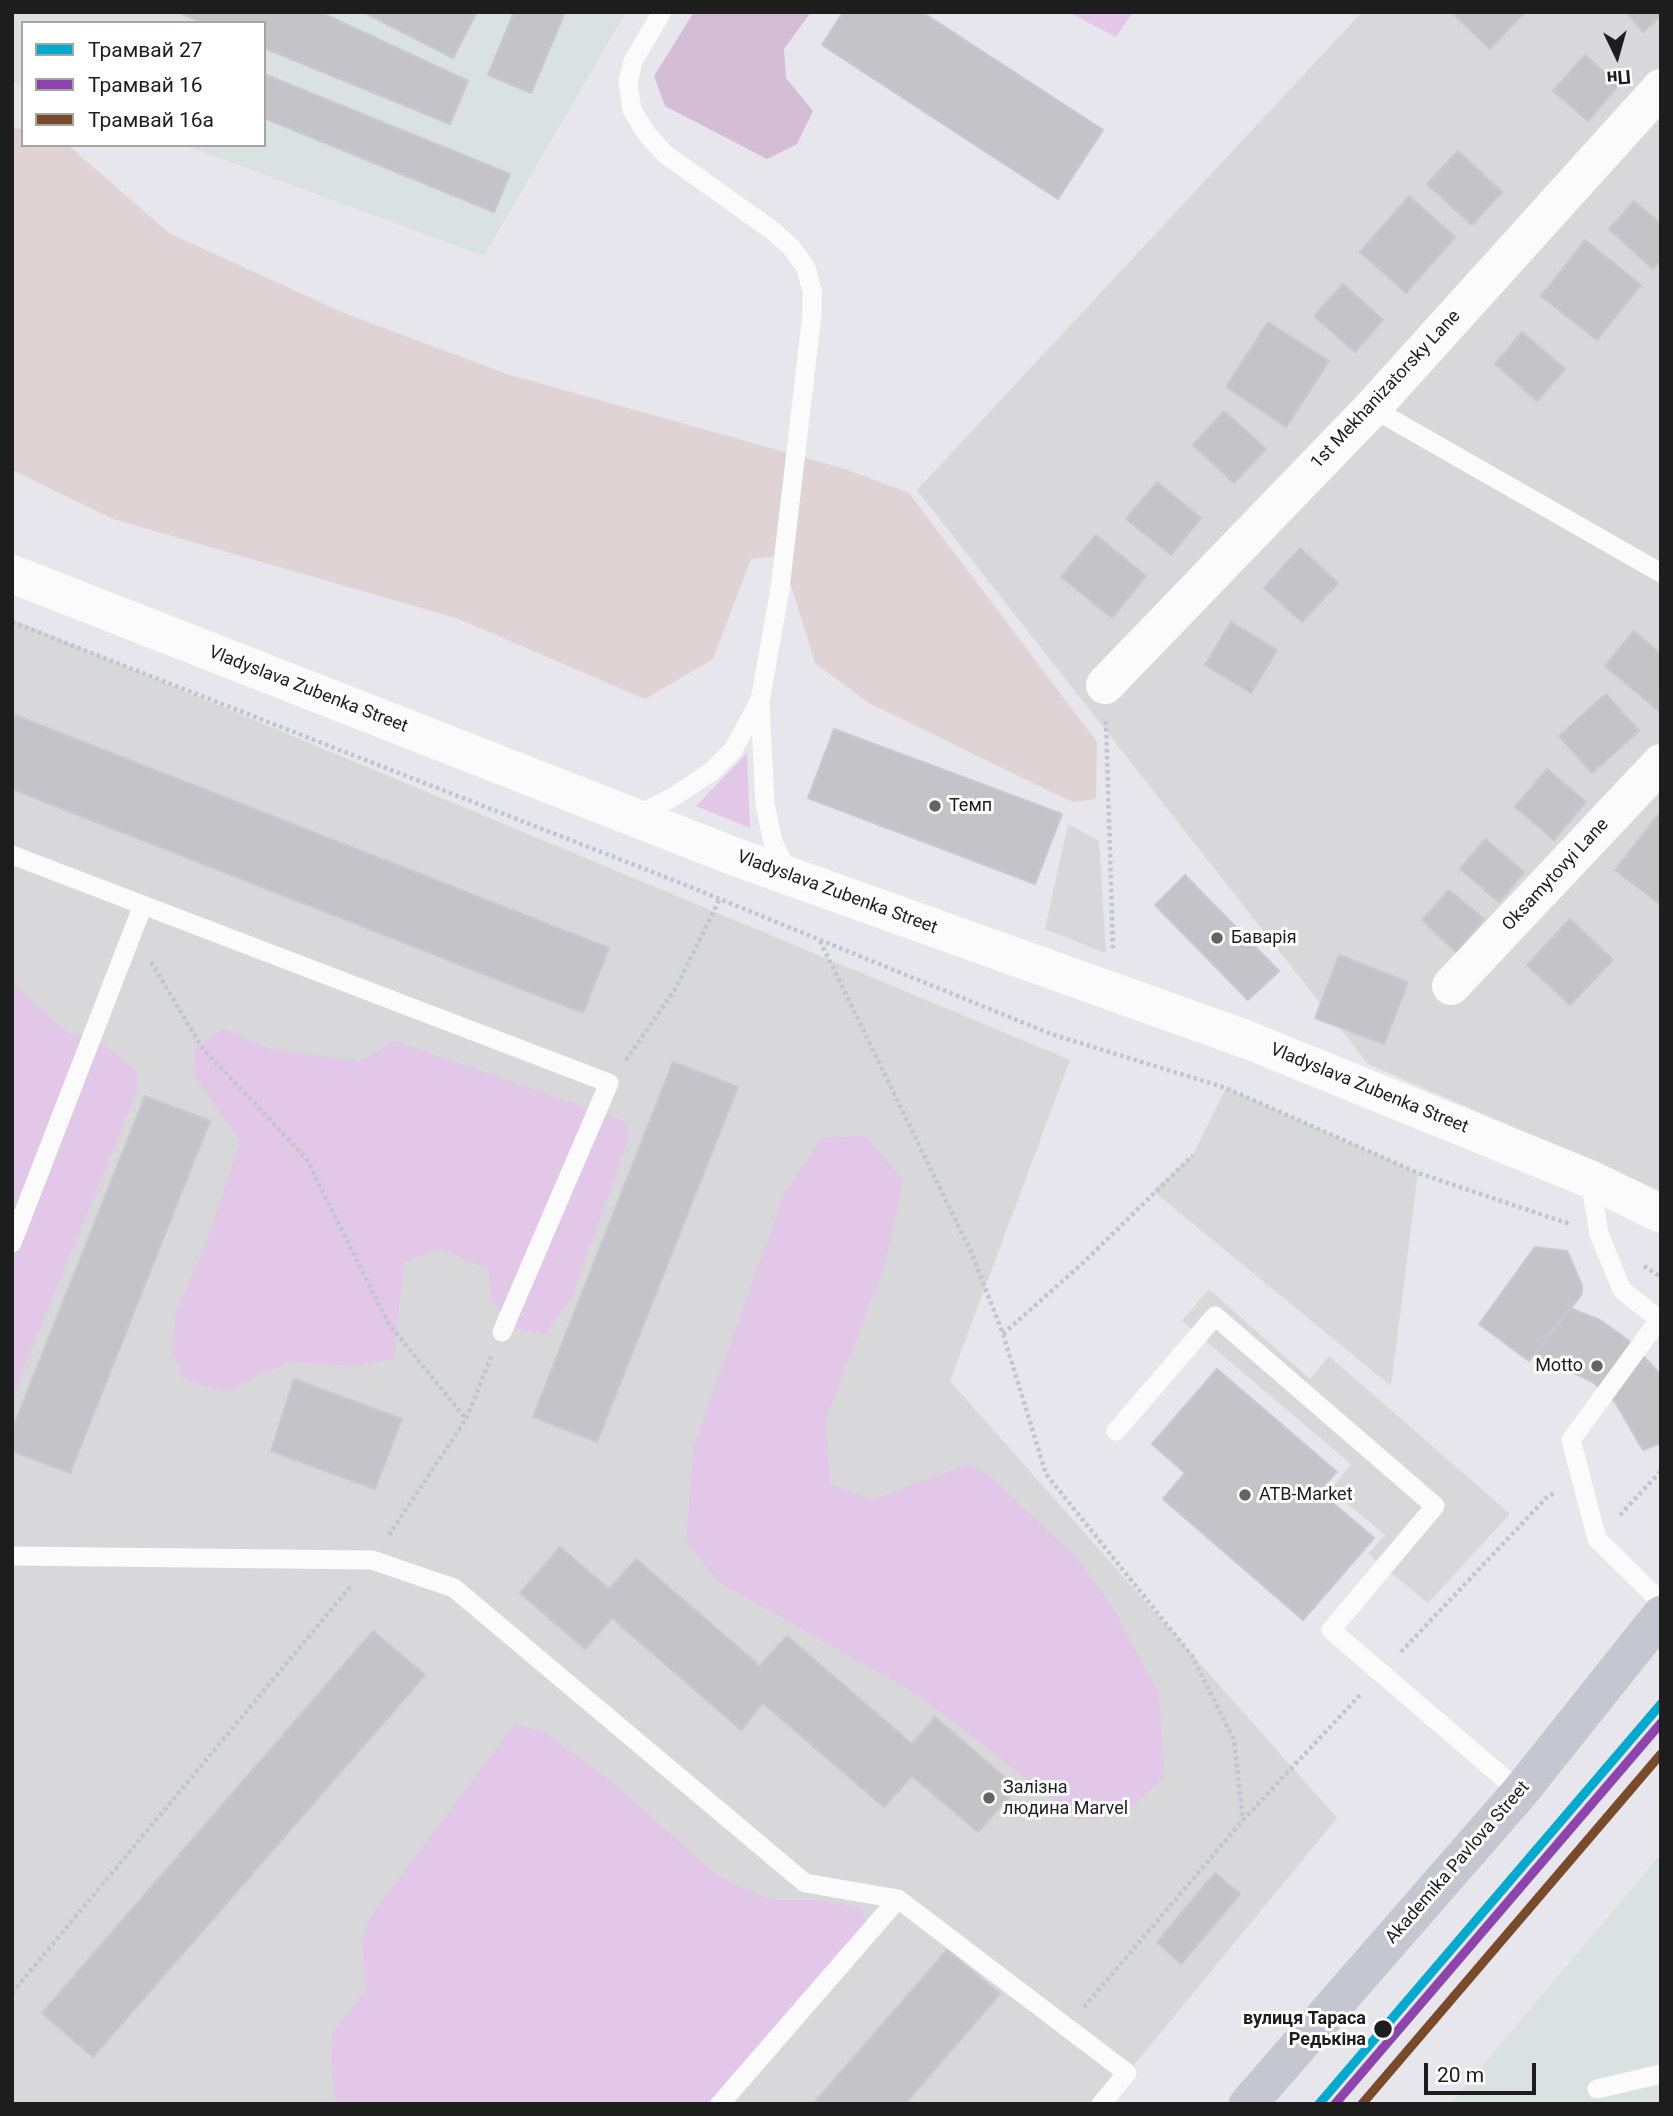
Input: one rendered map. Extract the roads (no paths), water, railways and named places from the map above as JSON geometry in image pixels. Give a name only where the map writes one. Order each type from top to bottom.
[{"type":"main road","name":"Akademika Pavlova Street","points":[[1261,2099],[1520,1792],[1661,1615]]},
{"type":"street","name":"1st Mekhanizatorsky Lane","points":[[1105,685],[1372,408],[1661,88]]},
{"type":"street","name":"Vladyslava Zubenka Street","points":[[12,574],[733,856],[1248,1040],[1590,1179],[1661,1214]]},
{"type":"street","name":"Oksamytovyi Lane","points":[[1451,986],[1661,763]]},
{"type":"lane","points":[[662,12],[633,61],[628,82],[632,110],[646,133],[665,153],[773,231],[792,248],[806,268],[812,291],[812,314],[780,589],[760,701],[765,804],[773,842],[790,876]]},
{"type":"lane","points":[[1372,408],[1661,573]]},
{"type":"lane","points":[[634,817],[675,796],[711,772],[733,750],[760,701]]},
{"type":"lane","points":[[12,855],[609,1083],[502,1332]]},
{"type":"lane","points":[[12,1243],[143,905]]},
{"type":"lane","points":[[1590,1179],[1599,1234],[1622,1290],[1659,1321],[1571,1440],[1597,1539],[1661,1602]]},
{"type":"lane","points":[[1116,1432],[1215,1316],[1435,1506],[1331,1630],[1379,1674],[1520,1792]]},
{"type":"lane","points":[[12,1556],[372,1560],[454,1588],[805,1882],[898,1899],[1127,2073],[1101,2104]]},
{"type":"lane","points":[[720,2104],[898,1899]]},
{"type":"lane","points":[[1597,2089],[1661,2074]]},
{"type":"tram line","name":"27","points":[[1319,2104],[1661,1704]]},
{"type":"tram line","name":"16","points":[[1335,2104],[1661,1723]]},
{"type":"tram line","name":"16a","points":[[1362,2104],[1661,1754]]},
{"type":"place","name":"Темп","points":[[935,806]]},
{"type":"place","name":"Баварія","points":[[1217,938]]},
{"type":"place","name":"Motto","points":[[1597,1366]]},
{"type":"place","name":"ATB-Market","points":[[1245,1495]]},
{"type":"place","name":"Залізна людина Marvel","points":[[989,1798]]},
{"type":"place","name":"вулиця Тараса Редькіна","points":[[1383,2029]]}]
